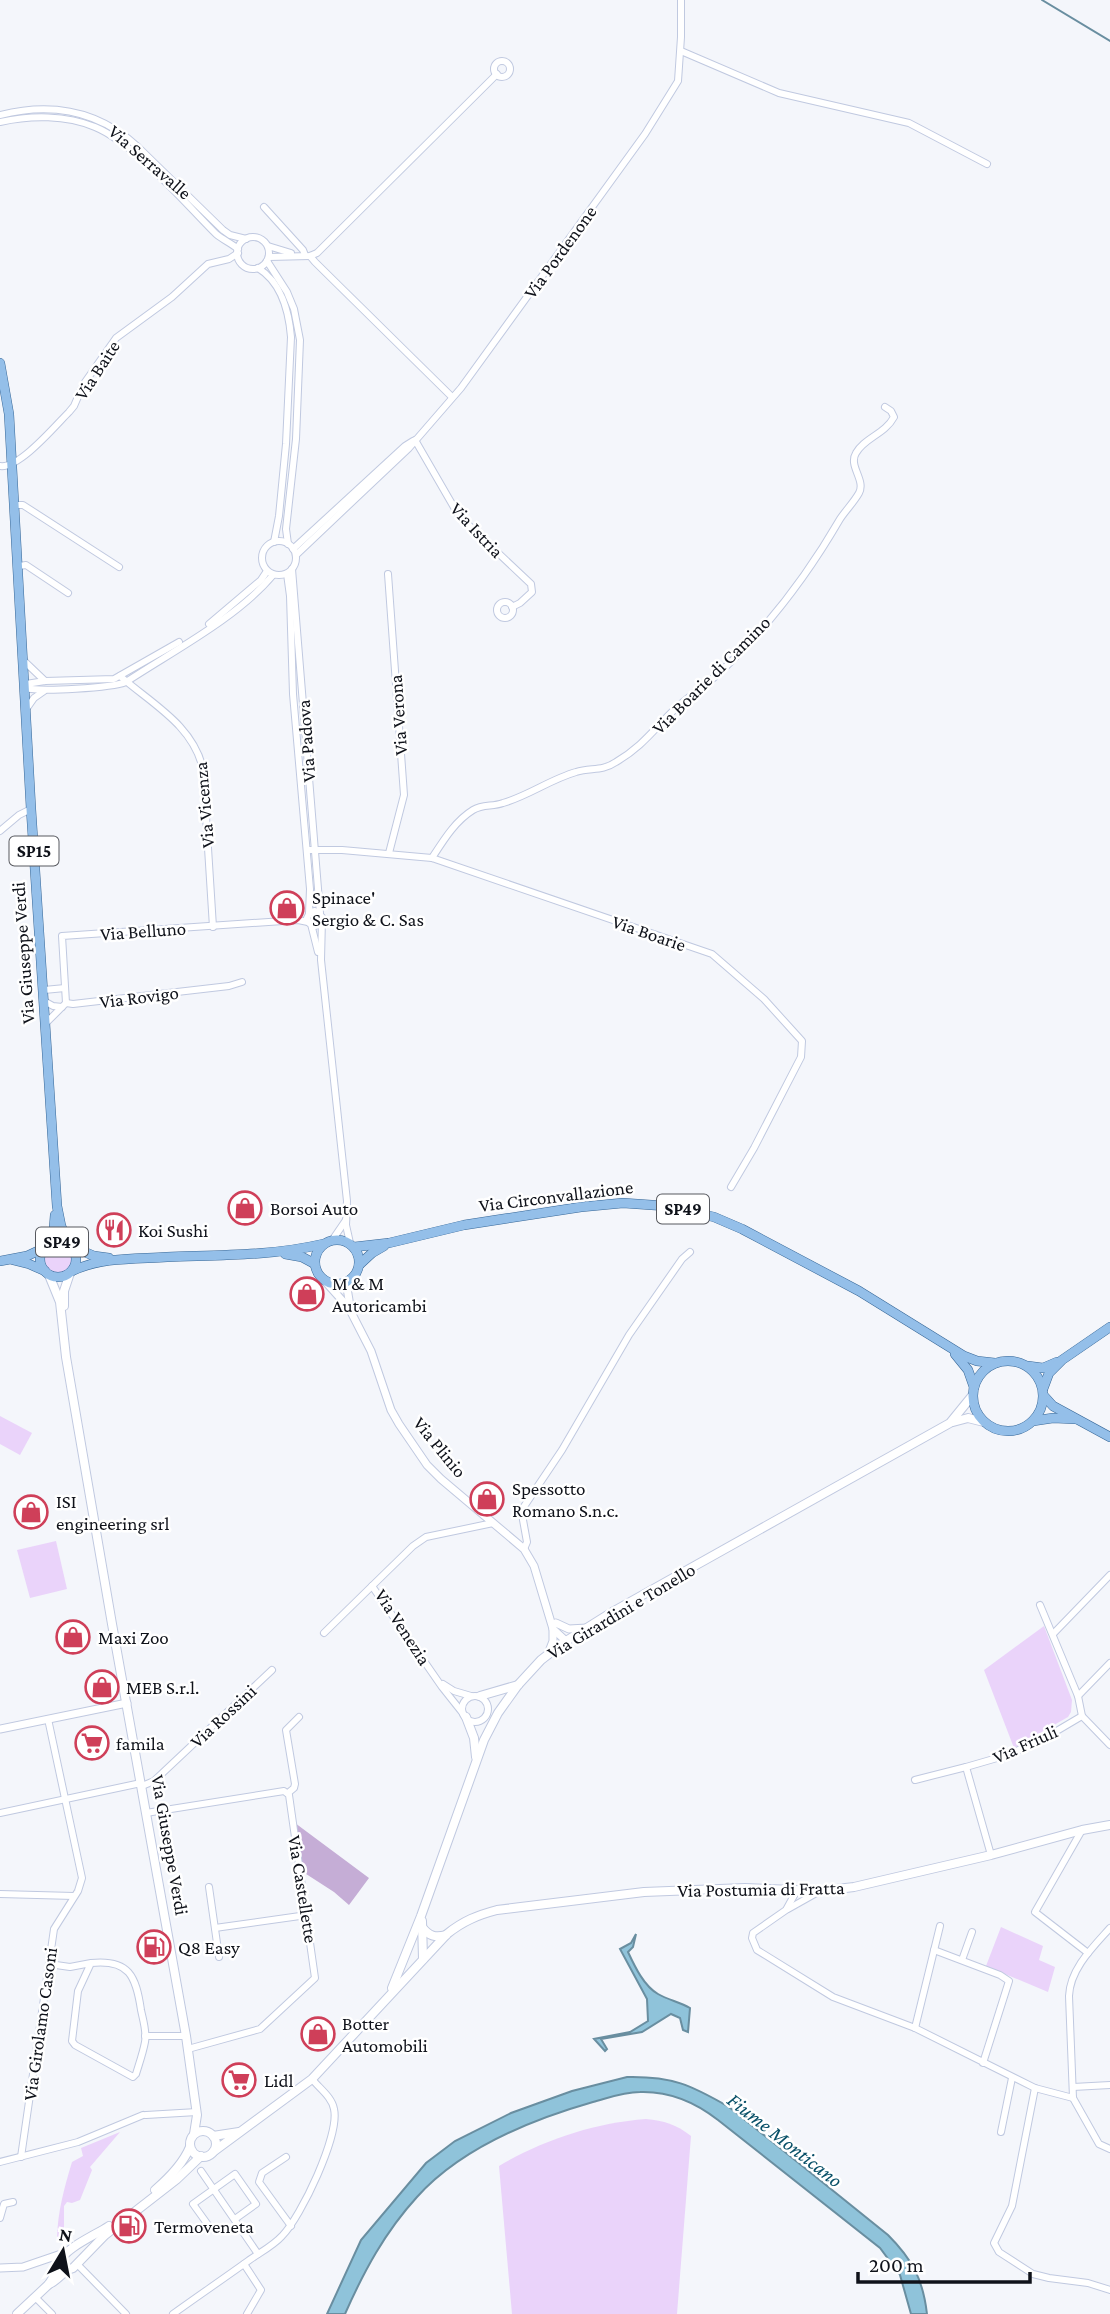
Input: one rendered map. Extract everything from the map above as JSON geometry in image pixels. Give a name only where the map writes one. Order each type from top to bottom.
[{"type":"main road","name":"Via Giuseppe Verdi","points":[[0,363],[9,414],[13,465],[31,810],[57,1206],[61,1227],[70,1245]]},
{"type":"main road","name":"Via Circonvallazione","points":[[352,1245],[389,1243],[464,1225],[599,1205],[636,1203],[674,1207],[714,1217],[750,1233],[859,1291],[970,1359],[995,1363]]},
{"type":"main road","name":"Via Giuseppe Verdi","points":[[46,1246],[54,1228],[57,1206]]},
{"type":"main road","name":"SP49","points":[[11,1260],[29,1264],[60,1277],[86,1265],[121,1259],[277,1253],[334,1240],[352,1245]]},
{"type":"main road","name":"SP49","points":[[0,1261],[11,1260],[58,1241],[94,1256],[121,1259]]},
{"type":"main road","name":"Via Circonvallazione","points":[[359,1265],[389,1243]]},
{"type":"main road","points":[[323,1244],[318,1249],[315,1264],[317,1272],[323,1279],[335,1284],[346,1282]]},
{"type":"main road","name":"SP49","points":[[70,1245],[76,1261],[71,1272]]},
{"type":"main road","points":[[352,1245],[359,1258],[359,1265]]},
{"type":"main road","name":"SP49","points":[[46,1246],[40,1262],[47,1273]]},
{"type":"main road","name":"SP49","points":[[277,1253],[302,1257],[315,1264]]},
{"type":"main road","name":"SP49","points":[[346,1282],[352,1278],[359,1265]]},
{"type":"main road","name":"Via Giuseppe Verdi","points":[[64,1334],[64,1291],[71,1272]]},
{"type":"main road","name":"Via Giuseppe Verdi","points":[[47,1273],[58,1297],[186,2036],[197,2113],[194,2134]]},
{"type":"main road","points":[[984,1422],[1003,1431],[1025,1428],[1039,1414],[1049,1373],[1062,1360],[1110,1327]]},
{"type":"main road","name":"Via Circonvallazione","points":[[946,1346],[965,1365],[973,1391]]},
{"type":"main road","points":[[1028,1366],[1043,1367],[1062,1360]]},
{"type":"main road","name":"SP49","points":[[995,1363],[1017,1362],[1028,1366]]},
{"type":"main road","points":[[973,1391],[982,1372],[995,1363]]},
{"type":"main road","points":[[1028,1366],[1040,1380],[1043,1392],[1053,1406],[1110,1437]]},
{"type":"main road","name":"SP49","points":[[973,1391],[974,1406],[984,1422]]},
{"type":"main road","name":"Via Girardini e Tonello","points":[[950,1423],[973,1391]]},
{"type":"main road","name":"Via Girardini e Tonello","points":[[385,2001],[397,1979],[476,1763],[498,1713],[518,1685],[548,1654],[588,1628],[950,1423],[968,1418],[984,1422]]},
{"type":"main road","points":[[1033,1421],[1076,1419]]},
{"type":"main road","points":[[475,1696],[518,1685]]},
{"type":"main road","points":[[466,1717],[475,1743],[476,1763]]},
{"type":"main road","name":"Via Postumia di Fratta","points":[[213,2152],[312,2079],[447,1934],[476,1916],[511,1908],[644,1892],[745,1888],[820,1891],[854,1887],[1110,1825]]},
{"type":"main road","name":"Via Girardini e Tonello","points":[[421,1916],[423,1959]]},
{"type":"main road","points":[[422,1927],[431,1936],[447,1934]]},
{"type":"main road","points":[[411,1943],[411,1954],[417,1959],[423,1959]]},
{"type":"main road","name":"Via Giuseppe Verdi","points":[[197,2113],[210,2133]]},
{"type":"main road","points":[[17,2314],[49,2284],[63,2266],[64,2253],[101,2231],[167,2179],[186,2156],[194,2134],[242,2131]]},
{"type":"main road","points":[[63,2266],[79,2261],[105,2235],[201,2157],[213,2152],[216,2144],[210,2133]]},
{"type":"main road","points":[[190,2147],[201,2157]]},
{"type":"main road","points":[[73,2249],[80,2252],[79,2261]]},
{"type":"street","name":"Via Pordenone","points":[[292,549],[409,448],[452,397],[584,220],[652,124],[678,81],[681,0]]},
{"type":"street","points":[[681,51],[779,93],[908,123],[987,164]]},
{"type":"street","points":[[221,261],[242,264],[251,269],[258,268],[268,259],[317,253],[496,74]]},
{"type":"street","name":"Via Serravalle","points":[[0,115],[22,111],[63,110],[105,122],[124,134],[226,233],[246,239]]},
{"type":"street","name":"Via Serravalle","points":[[0,122],[45,117],[65,118],[97,128],[132,152],[219,237],[238,251]]},
{"type":"street","points":[[264,208],[452,397]]},
{"type":"street","points":[[242,264],[238,251],[246,239],[256,238],[267,246],[296,255]]},
{"type":"street","points":[[27,708],[34,698],[45,690],[111,686],[219,622],[249,598],[270,573],[290,571],[292,549],[286,529],[296,439],[300,340],[290,301],[268,259],[267,246]]},
{"type":"street","name":"Via Baite","points":[[13,465],[74,406],[83,385],[116,338],[166,302],[208,264],[229,259],[238,251]]},
{"type":"street","points":[[258,268],[266,273],[280,292],[291,337],[286,444],[277,525],[274,542],[265,548],[261,557],[270,573]]},
{"type":"street","name":"Via Boarie di Camino","points":[[432,858],[445,838],[472,811],[484,805],[501,804],[577,771],[603,769],[617,762],[643,743],[676,709],[724,668],[798,584],[859,493],[862,485],[854,464],[855,454],[888,428],[894,418],[891,411],[885,407]]},
{"type":"street","name":"Via Istria","points":[[415,440],[459,516],[531,584],[532,592],[512,607]]},
{"type":"street","points":[[0,466],[13,465]]},
{"type":"street","points":[[15,505],[23,505],[119,567]]},
{"type":"street","points":[[274,542],[292,549]]},
{"type":"street","points":[[19,566],[26,565],[68,593]]},
{"type":"street","name":"Via Padova","points":[[290,571],[293,694],[310,850],[321,916],[321,960]]},
{"type":"street","name":"Via Verona","points":[[388,574],[404,795],[389,853]]},
{"type":"street","points":[[24,661],[45,681]]},
{"type":"street","points":[[25,686],[45,681],[123,679]]},
{"type":"street","name":"Via Vicenza","points":[[123,679],[184,729],[200,754],[212,927]]},
{"type":"street","points":[[25,686],[45,690]]},
{"type":"street","points":[[0,831],[19,815],[31,810]]},
{"type":"street","name":"Via Boarie","points":[[310,850],[389,853],[432,858],[712,954],[771,1007],[802,1041],[803,1049],[764,1129],[731,1187]]},
{"type":"street","name":"Via Padova","points":[[310,850],[309,919],[321,960]]},
{"type":"street","points":[[315,911],[321,916],[318,925],[309,919],[315,911]]},
{"type":"street","name":"Via Belluno","points":[[65,988],[62,936],[309,919]]},
{"type":"street","points":[[321,960],[347,1201],[347,1232],[352,1245]]},
{"type":"street","name":"Via Rovigo","points":[[64,1005],[212,988],[242,982]]},
{"type":"street","points":[[44,990],[65,988],[64,1005],[45,1024]]},
{"type":"street","points":[[44,1001],[53,1006],[64,1005]]},
{"type":"street","points":[[334,1240],[347,1219]]},
{"type":"street","points":[[524,1549],[527,1542],[523,1508],[562,1450],[629,1335],[682,1259],[690,1252]]},
{"type":"street","name":"Via Plinio","points":[[323,1279],[351,1311],[371,1351],[391,1410],[408,1438],[441,1479],[524,1549],[534,1566],[553,1623],[564,1632],[566,1641]]},
{"type":"street","name":"Via Plinio","points":[[346,1282],[351,1311]]},
{"type":"street","name":"Via Venezia","points":[[466,1717],[372,1586],[426,1537],[493,1523]]},
{"type":"street","points":[[1053,1634],[1110,1575]]},
{"type":"street","points":[[324,1633],[372,1586]]},
{"type":"street","points":[[1040,1605],[1078,1696],[1082,1716],[1110,1745]]},
{"type":"street","points":[[548,1654],[553,1641],[553,1623],[569,1629],[588,1628]]},
{"type":"street","points":[[1078,1696],[1110,1663]]},
{"type":"street","name":"Via Rossini","points":[[141,1785],[150,1784],[159,1777],[272,1671]]},
{"type":"street","name":"Via Venezia","points":[[439,1680],[454,1692],[475,1696]]},
{"type":"street","points":[[475,1696],[488,1705],[486,1716],[476,1722],[466,1717],[462,1710],[463,1703],[475,1696]]},
{"type":"street","points":[[0,1729],[127,1703]]},
{"type":"street","name":"Via Friuli","points":[[915,1780],[1004,1756],[1038,1742],[1082,1716]]},
{"type":"street","name":"Via Castellette","points":[[188,2049],[260,2029],[315,1978],[288,1793],[295,1784],[286,1730],[299,1717]]},
{"type":"street","points":[[0,1894],[74,1896],[81,1883],[82,1872],[48,1719]]},
{"type":"street","name":"Via Friuli","points":[[966,1767],[991,1855]]},
{"type":"street","points":[[0,1813],[141,1785]]},
{"type":"street","points":[[146,1813],[284,1791],[288,1793]]},
{"type":"street","points":[[1082,1830],[1035,1912],[1088,1953]]},
{"type":"street","points":[[209,1887],[219,1957]]},
{"type":"street","points":[[786,1910],[797,1890]]},
{"type":"street","points":[[820,1891],[786,1910],[754,1933],[752,1938],[757,1950],[833,1997],[915,2028],[1035,2088],[1073,2098]]},
{"type":"street","name":"Via Girolamo Casoni","points":[[21,2157],[54,1929],[74,1896]]},
{"type":"street","points":[[215,1928],[307,1915]]},
{"type":"street","points":[[915,2028],[940,1926]]},
{"type":"street","points":[[1110,1928],[1088,1953],[1070,1982],[1069,1989],[1073,2098],[1099,2144],[1110,2149]]},
{"type":"street","points":[[961,1960],[972,1932]]},
{"type":"street","points":[[934,1950],[1000,1975],[1009,1981],[983,2063]]},
{"type":"street","points":[[49,1964],[70,1967],[91,1963],[109,1962],[117,1964],[132,1975],[138,1986],[145,2036],[133,2077],[72,2041],[78,1991],[91,1963]]},
{"type":"street","points":[[145,2036],[186,2036]]},
{"type":"street","points":[[1001,2132],[1012,2078]]},
{"type":"street","points":[[173,2314],[281,2238],[291,2226],[314,2184],[335,2119],[330,2100],[312,2079]]},
{"type":"street","points":[[1073,2087],[1110,2085]]},
{"type":"street","points":[[1035,2088],[1012,2206],[994,2243],[999,2252],[1033,2274],[1088,2283],[1110,2290]]},
{"type":"street","points":[[0,2162],[78,2142],[145,2115],[197,2113]]},
{"type":"street","points":[[286,2157],[262,2173],[259,2182],[291,2226]]},
{"type":"street","points":[[201,2171],[257,2254]]},
{"type":"street","points":[[211,2230],[193,2204],[235,2174],[256,2204],[235,2219]]},
{"type":"street","points":[[0,2218],[4,2204],[13,2202]]},
{"type":"street","points":[[0,2268],[23,2267],[64,2253]]},
{"type":"street","points":[[48,2260],[63,2266]]},
{"type":"street","points":[[79,2261],[126,2314]]},
{"type":"street","points":[[244,2264],[261,2290],[247,2314]]},
{"type":"street","points":[[35,2297],[52,2314]]},
{"type":"shaded area","points":[[59,1245],[69,1249],[73,1259],[69,1269],[59,1273],[49,1269],[45,1259],[49,1249]]},
{"type":"shaded area","points":[[0,1416],[32,1433],[20,1455],[0,1444]]},
{"type":"shaded area","points":[[56,1541],[67,1589],[30,1598],[17,1550]]},
{"type":"shaded area","points":[[1044,1626],[1072,1700],[1071,1712],[1068,1717],[1014,1748],[984,1670]]},
{"type":"shaded area","points":[[295,1823],[369,1878],[349,1905],[303,1872]]},
{"type":"shaded area","points":[[1001,1927],[1043,1946],[1039,1960],[1055,1967],[1048,1992],[986,1966]]},
{"type":"shaded area","points":[[646,2119],[670,2124],[691,2136],[677,2314],[512,2314],[499,2166],[533,2148],[570,2134],[607,2124]]},
{"type":"shaded area","points":[[120,2132],[90,2167],[92,2170],[80,2200],[67,2202],[64,2206],[64,2238],[57,2238],[62,2200],[72,2162],[83,2156],[81,2148]]},
{"type":"water","points":[[636,1934],[633,1947],[628,1952],[634,1964],[653,1991],[690,2008],[688,2032],[683,2030],[680,2018],[671,2014],[642,2032],[601,2039],[607,2049],[605,2051],[594,2039],[630,2032],[648,2021],[647,1999],[620,1949],[631,1943]]},
{"type":"water","points":[[627,2077],[657,2078],[681,2083],[729,2107],[888,2235],[915,2270],[923,2290],[927,2314],[911,2314],[900,2275],[880,2248],[718,2120],[682,2099],[662,2093],[640,2092],[569,2109],[521,2127],[475,2150],[454,2164],[417,2197],[395,2224],[368,2267],[345,2314],[327,2314],[361,2240],[426,2163],[455,2141],[511,2113],[572,2091]]},
{"type":"waterway","points":[[1042,0],[1110,41]]},
{"type":"place","name":"Spinace' Sergio & C. Sas","points":[[287,908]]},
{"type":"place","name":"Borsoi Auto","points":[[245,1208]]},
{"type":"place","name":"Koi Sushi","points":[[114,1230]]},
{"type":"place","name":"M & M Autoricambi","points":[[307,1294]]},
{"type":"place","name":"Spessotto Romano S.n.c.","points":[[487,1499]]},
{"type":"place","name":"ISI engineering srl","points":[[31,1512]]},
{"type":"place","name":"Maxi Zoo","points":[[73,1637]]},
{"type":"place","name":"MEB S.r.l.","points":[[102,1687]]},
{"type":"place","name":"famila","points":[[92,1743]]},
{"type":"place","name":"Q8 Easy","points":[[154,1947]]},
{"type":"place","name":"Botter Automobili","points":[[318,2034]]},
{"type":"place","name":"Lidl","points":[[239,2080]]},
{"type":"place","name":"Termoveneta","points":[[129,2226]]},
{"type":"water label","name":"Fiume Monticano","points":[[785,2140]]}]
